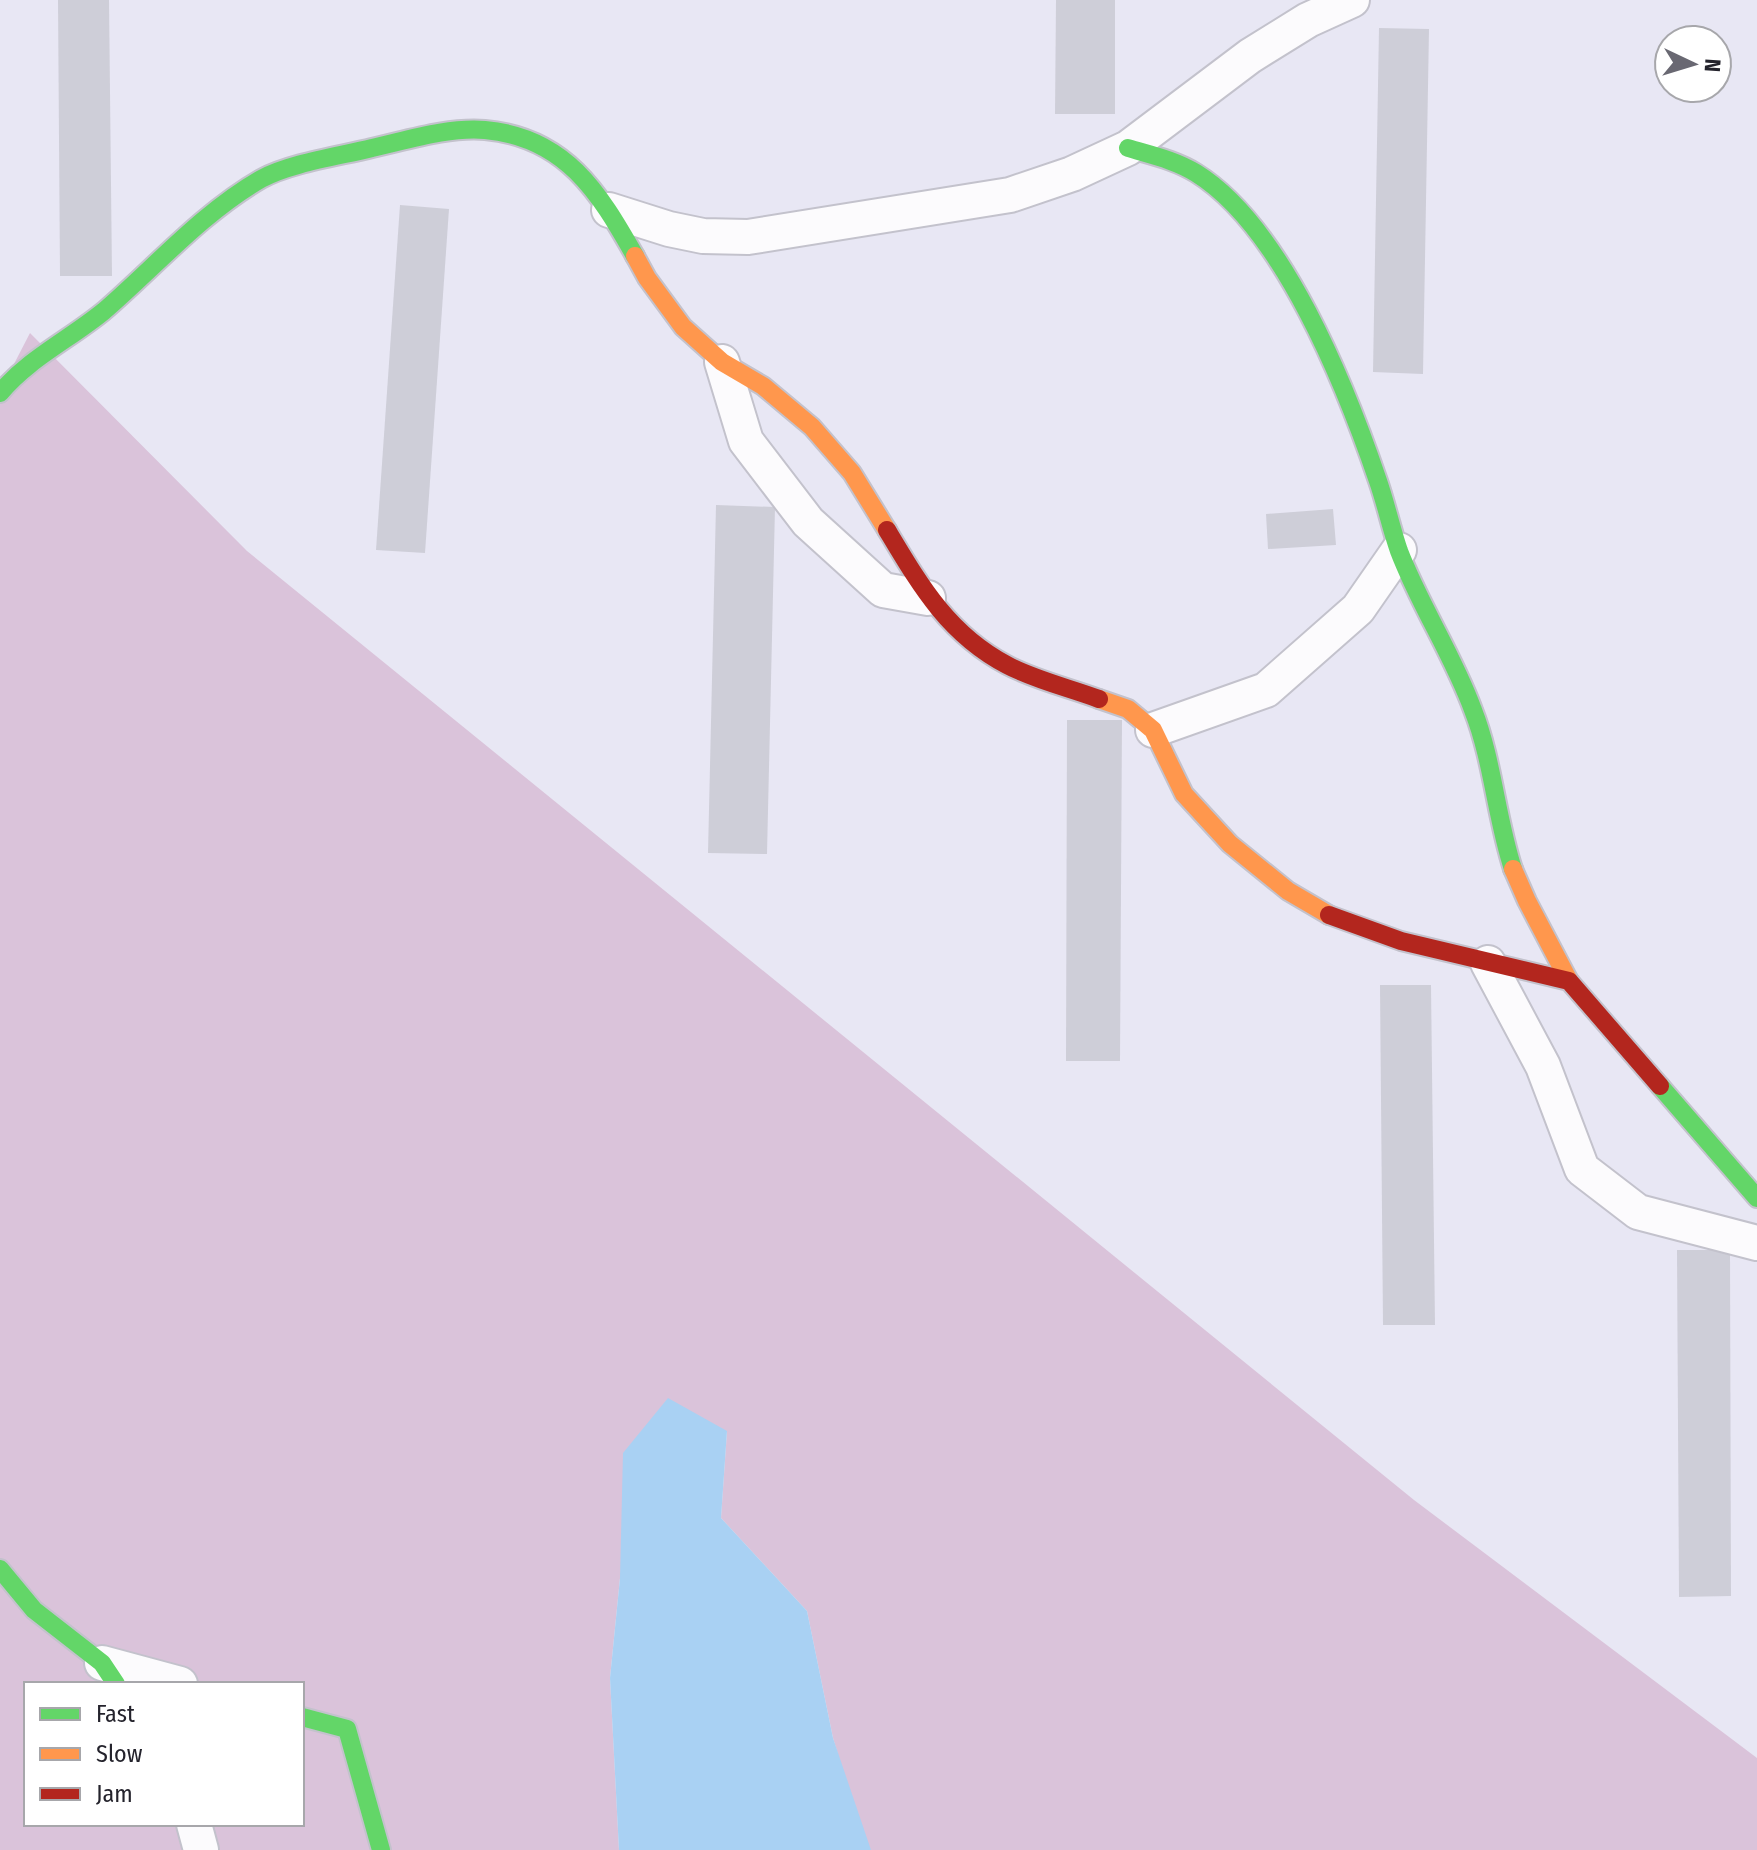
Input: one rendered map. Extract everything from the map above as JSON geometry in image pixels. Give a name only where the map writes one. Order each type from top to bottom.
[{"type":"street","points":[[609,210],[703,236],[748,237],[1010,195],[1072,174],[1128,148],[1250,56],[1344,1]]},
{"type":"street","points":[[0,393],[14,376],[102,312],[209,217],[263,178],[315,161],[437,134],[484,130],[532,140],[577,170],[609,210],[647,278],[683,327],[722,362],[763,386],[822,439],[852,473],[928,598],[967,639],[1008,666],[1128,709],[1153,730],[1184,794],[1230,844],[1288,891],[1334,918],[1401,941],[1569,981]]},
{"type":"street","points":[[1128,148],[1174,161],[1204,178],[1232,201],[1260,236],[1318,336],[1347,398],[1378,478],[1399,550],[1474,711],[1489,762],[1507,851],[1523,900],[1569,981],[1757,1198]]},
{"type":"street","points":[[722,362],[746,441],[808,522],[883,590],[928,598]]},
{"type":"street","points":[[1153,730],[1266,690],[1358,609],[1399,550]]},
{"type":"street","points":[[1488,963],[1543,1066],[1582,1169],[1638,1212],[1757,1243]]},
{"type":"street","points":[[0,1569],[34,1610],[109,1674],[166,1682]]},
{"type":"street","points":[[304,1718],[347,1729],[381,1850]]},
{"type":"street","points":[[195,1826],[201,1850]]},
{"type":"shaded area","points":[[30,333],[247,551],[1414,1500],[1757,1758],[1757,1850],[867,1850],[833,1738],[807,1611],[721,1518],[727,1431],[620,1578],[610,1678],[619,1850],[0,1850],[0,391]]},
{"type":"water","points":[[668,1398],[727,1431],[721,1518],[807,1611],[833,1738],[871,1850],[619,1850],[610,1678],[620,1578],[623,1453]]},
{"type":"building","points":[[58,0],[109,0],[112,276],[60,276]]},
{"type":"building","points":[[1056,0],[1115,0],[1115,114],[1055,114]]},
{"type":"building","points":[[1379,28],[1429,29],[1423,374],[1373,372]]},
{"type":"building","points":[[400,205],[449,209],[425,553],[376,550]]},
{"type":"building","points":[[716,505],[775,507],[767,854],[708,853]]},
{"type":"building","points":[[1333,509],[1336,545],[1268,549],[1266,514]]},
{"type":"building","points":[[1067,720],[1122,720],[1120,1061],[1066,1061]]},
{"type":"building","points":[[1380,985],[1431,985],[1435,1325],[1383,1325]]},
{"type":"building","points":[[1677,1250],[1730,1250],[1731,1596],[1679,1597]]},
{"type":"traffic: fast","points":[[0,393],[36,359],[104,311],[219,208],[261,179],[300,164],[428,135],[457,130],[485,130],[513,135],[558,156],[593,190],[635,256]]},
{"type":"traffic: fast","points":[[1128,148],[1188,168],[1227,198],[1257,231],[1308,312],[1365,443],[1407,571],[1456,670],[1480,729],[1513,869]]},
{"type":"traffic: fast","points":[[1660,1086],[1757,1198]]},
{"type":"traffic: fast","points":[[0,1569],[34,1610],[102,1663],[115,1682]]},
{"type":"traffic: fast","points":[[304,1718],[347,1729],[381,1850]]},
{"type":"traffic: slow","points":[[635,256],[683,327],[722,362],[763,386],[812,427],[852,473],[887,530]]},
{"type":"traffic: slow","points":[[1099,699],[1128,709],[1153,730],[1184,794],[1230,844],[1288,891],[1329,915]]},
{"type":"traffic: slow","points":[[1513,869],[1569,981]]},
{"type":"traffic: jam","points":[[887,530],[924,589],[968,639],[1007,665],[1099,699]]},
{"type":"traffic: jam","points":[[1329,915],[1401,941],[1569,981],[1660,1086]]}]
